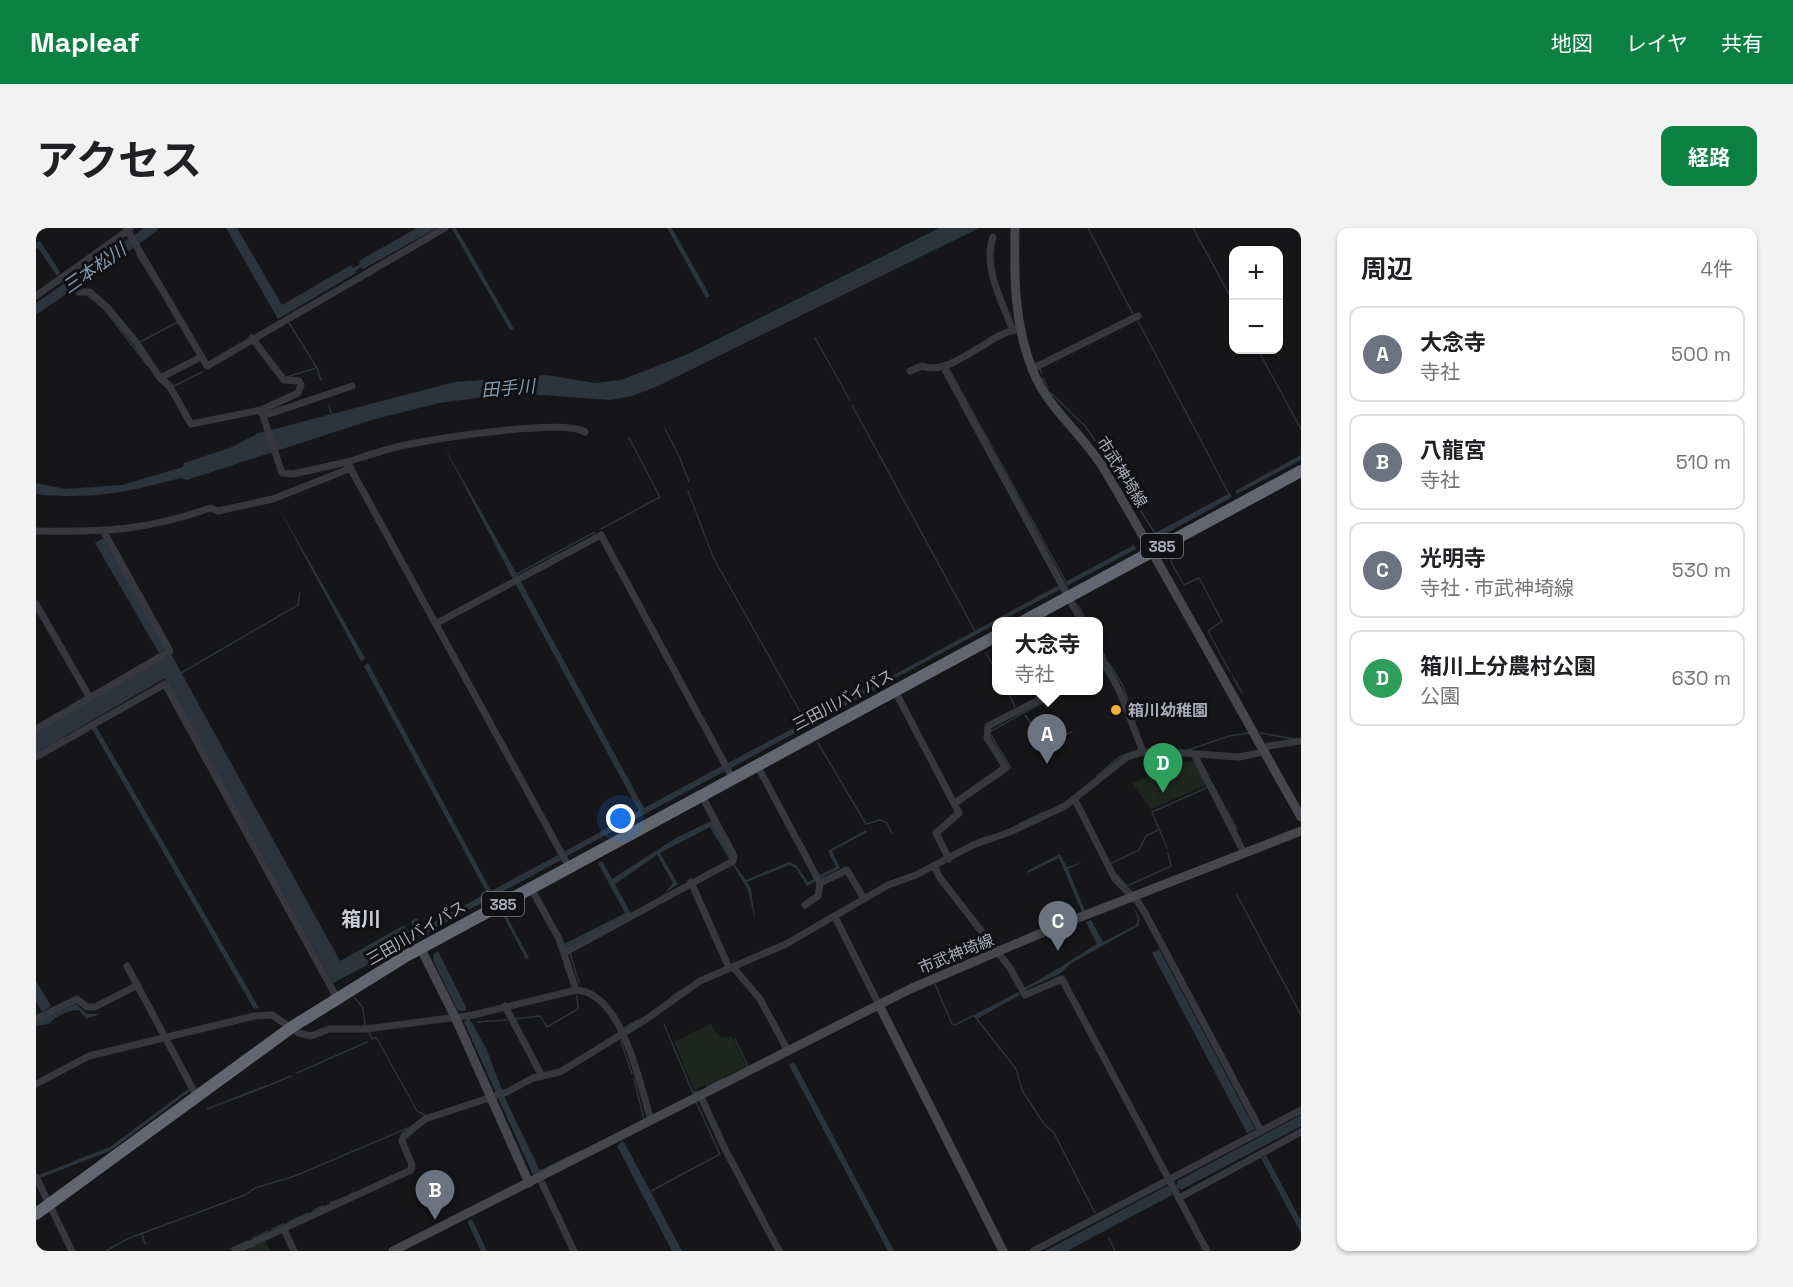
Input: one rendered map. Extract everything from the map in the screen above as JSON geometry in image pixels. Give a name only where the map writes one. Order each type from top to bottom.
[{"type":"highway","name":"385","points":[[1030,617],[1301,471]]},
{"type":"highway","name":"三田川バイパス","points":[[36,1214],[196,1095],[292,1027],[338,998],[569,867],[992,638]]},
{"type":"main road","name":"市武神埼線","points":[[1015,228],[1014,280],[1017,329],[1043,393],[1094,452],[1153,551],[1301,817]]},
{"type":"main road","name":"市武神埼線","points":[[393,1251],[938,977],[1060,925],[1301,831]]},
{"type":"main road","points":[[421,949],[492,1097],[529,1183]]},
{"type":"main road","points":[[879,1005],[1003,1251]]},
{"type":"street","points":[[36,296],[129,230],[207,366],[445,228]]},
{"type":"street","points":[[910,371],[922,366],[930,369],[943,366],[1017,329],[990,265],[989,248],[993,237]]},
{"type":"street","points":[[66,275],[78,292],[90,292],[107,307],[136,342],[160,378],[170,387],[191,424],[263,415],[352,386]]},
{"type":"street","points":[[1032,369],[1138,316]]},
{"type":"street","points":[[252,338],[284,380],[299,381],[301,385],[298,393],[263,415]]},
{"type":"street","points":[[160,378],[201,357]]},
{"type":"street","points":[[943,366],[1080,617]]},
{"type":"street","points":[[263,415],[282,473],[289,474],[349,465]]},
{"type":"street","points":[[36,531],[105,532],[147,527],[210,508],[218,511],[273,499],[349,465],[403,445],[536,428],[568,427],[585,432]]},
{"type":"street","points":[[349,465],[569,867]]},
{"type":"street","points":[[36,729],[170,651],[105,532]]},
{"type":"street","points":[[437,623],[600,535],[733,779]]},
{"type":"street","points":[[36,604],[90,698]]},
{"type":"street","points":[[1103,667],[1120,692],[1143,750]]},
{"type":"street","points":[[36,757],[165,684],[338,998]]},
{"type":"street","points":[[895,691],[955,803],[958,816],[936,833],[948,856]]},
{"type":"street","points":[[955,803],[1006,768],[987,738],[988,726],[1048,695]]},
{"type":"street","points":[[236,1251],[411,1170],[412,1165],[402,1141],[407,1132],[425,1119],[505,1093],[542,1076],[560,1072],[700,981],[729,967],[765,955],[835,917],[863,897],[934,866],[948,856],[1010,832],[1075,800],[1113,766],[1127,757],[1143,750],[1239,757],[1264,752],[1269,746],[1301,741]]},
{"type":"street","points":[[1194,754],[1244,853]]},
{"type":"street","points":[[757,765],[820,883],[818,896],[805,905]]},
{"type":"street","points":[[564,953],[629,920],[691,882],[731,862],[734,856],[702,796]]},
{"type":"street","points":[[1075,800],[1114,879],[1134,898],[1145,913],[1260,1131]]},
{"type":"street","points":[[934,866],[940,878],[998,953],[1027,996],[1062,980],[1207,1251]]},
{"type":"street","points":[[820,883],[847,870],[863,897]]},
{"type":"street","points":[[691,882],[729,967],[760,999],[788,1051]]},
{"type":"street","points":[[531,888],[564,953],[576,990]]},
{"type":"street","points":[[835,917],[879,1005]]},
{"type":"street","points":[[127,966],[196,1095]]},
{"type":"street","points":[[36,1019],[77,999],[87,1007],[95,1007],[138,985]]},
{"type":"street","points":[[36,1084],[89,1056],[266,1015],[305,1036],[311,1036],[329,1029],[366,1029],[455,1017],[576,990],[593,993],[601,999],[623,1033],[651,1120]]},
{"type":"street","points":[[505,1006],[542,1076]]},
{"type":"street","points":[[700,1095],[725,1149],[779,1251]]},
{"type":"street","points":[[1174,1188],[1260,1131],[1301,1110]]},
{"type":"street","points":[[1033,1251],[1301,1132]]},
{"type":"street","points":[[36,1177],[72,1251]]},
{"type":"street","points":[[539,1177],[574,1251]]},
{"type":"street","points":[[284,1229],[294,1251]]},
{"type":"shaded area","points":[[1182,762],[1195,762],[1206,785],[1151,809],[1132,784],[1163,768]]},
{"type":"shaded area","points":[[711,1024],[719,1035],[732,1037],[747,1067],[694,1090],[674,1042]]},
{"type":"shaded area","points":[[265,1239],[270,1251],[249,1251],[248,1248]]},
{"type":"water","points":[[226,228],[237,228],[282,305],[351,265],[353,268],[360,264],[359,261],[417,228],[437,228],[363,269],[362,267],[355,271],[356,273],[278,319]]},
{"type":"water","points":[[456,228],[514,330],[510,330],[452,229]]},
{"type":"water","points":[[667,228],[672,228],[710,296],[706,298]]},
{"type":"water","name":"田手川","points":[[939,228],[979,228],[658,386],[632,396],[611,400],[513,393],[439,403],[375,419],[187,480],[181,478],[127,491],[92,495],[36,494],[36,483],[65,489],[122,485],[183,467],[184,463],[232,447],[259,433],[455,382],[547,375],[595,383],[621,380],[688,354]]},
{"type":"water","points":[[40,241],[60,272],[57,276],[38,248],[36,249],[36,243]]},
{"type":"water","points":[[442,443],[518,576],[513,579]]},
{"type":"water","points":[[1301,455],[1301,460],[1237,494],[1235,491]]},
{"type":"water","points":[[1230,493],[1232,497],[1160,537],[1153,534]]},
{"type":"water","points":[[276,503],[365,658],[361,661]]},
{"type":"water","points":[[103,538],[167,648],[159,653],[95,543]]},
{"type":"water","points":[[1134,545],[1136,549],[1067,586],[1065,582]]},
{"type":"water","points":[[520,580],[644,808],[722,766],[725,771],[567,856],[565,851],[639,811],[515,583]]},
{"type":"water","points":[[1059,585],[1061,589],[1008,617],[1000,617]]},
{"type":"water","points":[[992,621],[992,626],[892,680],[890,677]]},
{"type":"water","points":[[171,654],[340,961],[404,925],[407,930],[413,928],[411,921],[417,918],[425,927],[487,893],[364,666],[368,663],[491,891],[558,855],[561,860],[428,932],[429,934],[421,938],[415,933],[410,936],[413,941],[333,983],[165,678],[36,753],[36,732]]},
{"type":"water","points":[[885,679],[887,683],[731,768],[728,763]]},
{"type":"water","points":[[96,726],[259,1008],[254,1009],[92,729]]},
{"type":"water","points":[[713,820],[734,864],[746,880],[789,862],[796,865],[808,882],[814,879],[816,881],[807,886],[796,868],[789,865],[747,882],[751,889],[755,921],[748,890],[710,827],[660,853],[678,884],[663,895],[673,883],[657,855],[615,884],[631,914],[566,948],[564,944],[625,913],[598,863],[602,861],[612,879],[676,838]]},
{"type":"water","points":[[866,830],[867,832],[832,851],[840,868],[821,878],[820,875],[836,867],[828,851]]},
{"type":"water","points":[[1060,854],[1067,867],[1083,862],[1068,869],[1085,911],[1082,912],[1059,858],[1028,873],[1027,871]]},
{"type":"water","points":[[1133,905],[1140,920],[1138,926],[1070,964],[1061,973],[1025,990],[1024,988],[1097,944],[1086,922],[1091,920],[1103,942],[1136,925],[1138,920]]},
{"type":"water","points":[[505,913],[529,958],[526,959],[503,915]]},
{"type":"water","points":[[1159,949],[1255,1129],[1247,1133],[1152,953]]},
{"type":"water","points":[[438,951],[466,1011],[458,1011],[433,960],[434,954]]},
{"type":"water","points":[[36,981],[51,1006],[42,1012],[36,1001]]},
{"type":"water","points":[[1018,992],[1020,995],[977,1019],[972,1016]]},
{"type":"water","points":[[76,1004],[87,1014],[101,1014],[86,1019],[79,1010],[75,1010],[58,1016],[49,1024],[36,1026],[36,1022]]},
{"type":"water","points":[[469,1018],[486,1048],[506,1100],[540,1171],[533,1175],[464,1022]]},
{"type":"water","points":[[794,1062],[894,1251],[888,1251],[789,1065]]},
{"type":"water","points":[[266,1085],[267,1087],[207,1110],[207,1108]]},
{"type":"water","points":[[188,1089],[190,1091],[110,1151],[40,1178],[39,1175],[110,1147]]},
{"type":"water","points":[[1301,1115],[1301,1126],[1181,1190],[1180,1188],[1171,1192],[1172,1195],[1067,1251],[1045,1251],[1167,1186],[1169,1188],[1178,1184],[1177,1181]]},
{"type":"water","points":[[624,1142],[682,1251],[672,1251],[617,1146]]},
{"type":"water","points":[[1266,1155],[1301,1221],[1301,1233],[1261,1158]]},
{"type":"water","points":[[472,1219],[487,1251],[481,1251],[467,1221]]},
{"type":"waterway","name":"三本松川","points":[[36,309],[153,228]]},
{"type":"waterway","points":[[1088,228],[1133,314]]},
{"type":"waterway","points":[[1193,228],[1232,300]]},
{"type":"waterway","name":"三本松川","points":[[129,245],[132,248]]},
{"type":"waterway","points":[[137,255],[158,288]]},
{"type":"waterway","name":"三本松川","points":[[63,282],[67,288]]},
{"type":"waterway","name":"三本松川","points":[[76,282],[79,285]]},
{"type":"waterway","points":[[88,296],[105,310],[148,366]]},
{"type":"waterway","points":[[1138,321],[1229,494]]},
{"type":"waterway","points":[[140,342],[178,322]]},
{"type":"waterway","points":[[289,323],[317,368],[321,380]]},
{"type":"waterway","points":[[815,338],[850,400]]},
{"type":"waterway","points":[[1260,354],[1301,429]]},
{"type":"waterway","points":[[287,377],[316,368]]},
{"type":"waterway","points":[[949,369],[1066,582]]},
{"type":"waterway","points":[[1040,369],[1042,374]]},
{"type":"waterway","points":[[166,379],[174,386],[202,372]]},
{"type":"waterway","points":[[1043,378],[1048,388]]},
{"type":"waterway","points":[[1051,393],[1086,427],[1155,533]]},
{"type":"waterway","points":[[329,405],[331,413]]},
{"type":"waterway","points":[[852,405],[975,631]]},
{"type":"waterway","points":[[665,429],[689,482]]},
{"type":"waterway","points":[[601,529],[660,497],[629,438]]},
{"type":"waterway","points":[[688,491],[713,557],[806,722]]},
{"type":"waterway","points":[[517,574],[595,532]]},
{"type":"waterway","points":[[1172,554],[1171,562],[1184,585],[1199,578],[1222,621],[1208,631],[1230,672]]},
{"type":"waterway","points":[[181,673],[298,605],[300,593]]},
{"type":"waterway","points":[[1078,605],[1084,617]]},
{"type":"waterway","points":[[1103,652],[1106,658]]},
{"type":"waterway","points":[[986,653],[992,664]]},
{"type":"waterway","points":[[1109,663],[1123,686],[1135,720],[1158,714]]},
{"type":"waterway","points":[[1233,677],[1242,693]]},
{"type":"waterway","points":[[1009,695],[1015,707]]},
{"type":"waterway","points":[[991,731],[1056,695]]},
{"type":"waterway","points":[[1025,715],[1042,740],[1048,741],[1072,732]]},
{"type":"waterway","points":[[1188,750],[1229,736],[1249,733]]},
{"type":"waterway","points":[[1261,733],[1294,739]]},
{"type":"waterway","points":[[991,735],[1011,768]]},
{"type":"waterway","points":[[818,743],[866,824],[880,820],[887,823],[892,833]]},
{"type":"waterway","points":[[1097,776],[1119,757],[1138,750]]},
{"type":"waterway","points":[[964,793],[1001,767]]},
{"type":"waterway","points":[[1213,785],[1237,829]]},
{"type":"waterway","points":[[1167,848],[1152,812],[1206,788]]},
{"type":"waterway","points":[[1019,824],[1044,812]]},
{"type":"waterway","points":[[1110,864],[1139,850],[1146,836],[1158,830]]},
{"type":"waterway","points":[[977,840],[987,837]]},
{"type":"waterway","points":[[1127,886],[1171,866],[1168,853]]},
{"type":"waterway","points":[[1115,873],[1126,885]]},
{"type":"waterway","points":[[1237,895],[1301,1015]]},
{"type":"waterway","points":[[570,953],[579,983]]},
{"type":"waterway","points":[[935,984],[952,1024],[955,1025],[972,1016]]},
{"type":"waterway","points":[[671,997],[685,988]]},
{"type":"waterway","points":[[515,1019],[540,1016],[547,1027],[578,1009],[577,995]]},
{"type":"waterway","points":[[355,998],[363,1008],[365,1025]]},
{"type":"waterway","points":[[977,1019],[1016,1069],[1022,1090],[1044,1124],[1054,1133],[1095,1213]]},
{"type":"waterway","points":[[478,1022],[507,1020]]},
{"type":"waterway","points":[[624,1028],[638,1020]]},
{"type":"waterway","points":[[664,1024],[693,1093],[697,1091]]},
{"type":"waterway","points":[[369,1032],[372,1039],[376,1037],[417,1111],[425,1115]]},
{"type":"waterway","points":[[735,1039],[748,1066]]},
{"type":"waterway","points":[[621,1041],[632,1074]]},
{"type":"waterway","points":[[297,1073],[367,1042]]},
{"type":"waterway","points":[[267,1086],[291,1076]]},
{"type":"waterway","points":[[706,1087],[724,1078]]},
{"type":"waterway","points":[[634,1079],[644,1119]]},
{"type":"waterway","points":[[651,1191],[720,1154],[696,1102]]},
{"type":"waterway","points":[[106,1251],[127,1239],[245,1195],[255,1188],[295,1176],[408,1128]]},
{"type":"waterway","points":[[540,1171],[581,1151]]},
{"type":"waterway","points":[[349,1195],[354,1192]]},
{"type":"waterway","points":[[330,1203],[345,1197]]},
{"type":"waterway","points":[[314,1210],[323,1206]]},
{"type":"waterway","points":[[289,1222],[308,1213]]},
{"type":"waterway","points":[[272,1229],[283,1224]]},
{"type":"waterway","points":[[253,1238],[268,1231]]},
{"type":"waterway","points":[[142,1234],[145,1244]]},
{"type":"waterway","points":[[1109,1238],[1115,1251]]},
{"type":"waterway","points":[[230,1249],[248,1241]]},
{"type":"place","name":"箱川幼稚園","points":[[1116,710]]},
{"type":"place","name":"大念寺","points":[[1047,764]]},
{"type":"place","name":"箱川上分農村公園","points":[[1163,793]]},
{"type":"place","name":"光明寺","points":[[1058,951]]},
{"type":"place","name":"八龍宮","points":[[435,1220]]},
{"type":"district","name":"箱川","points":[[361,919]]}]
